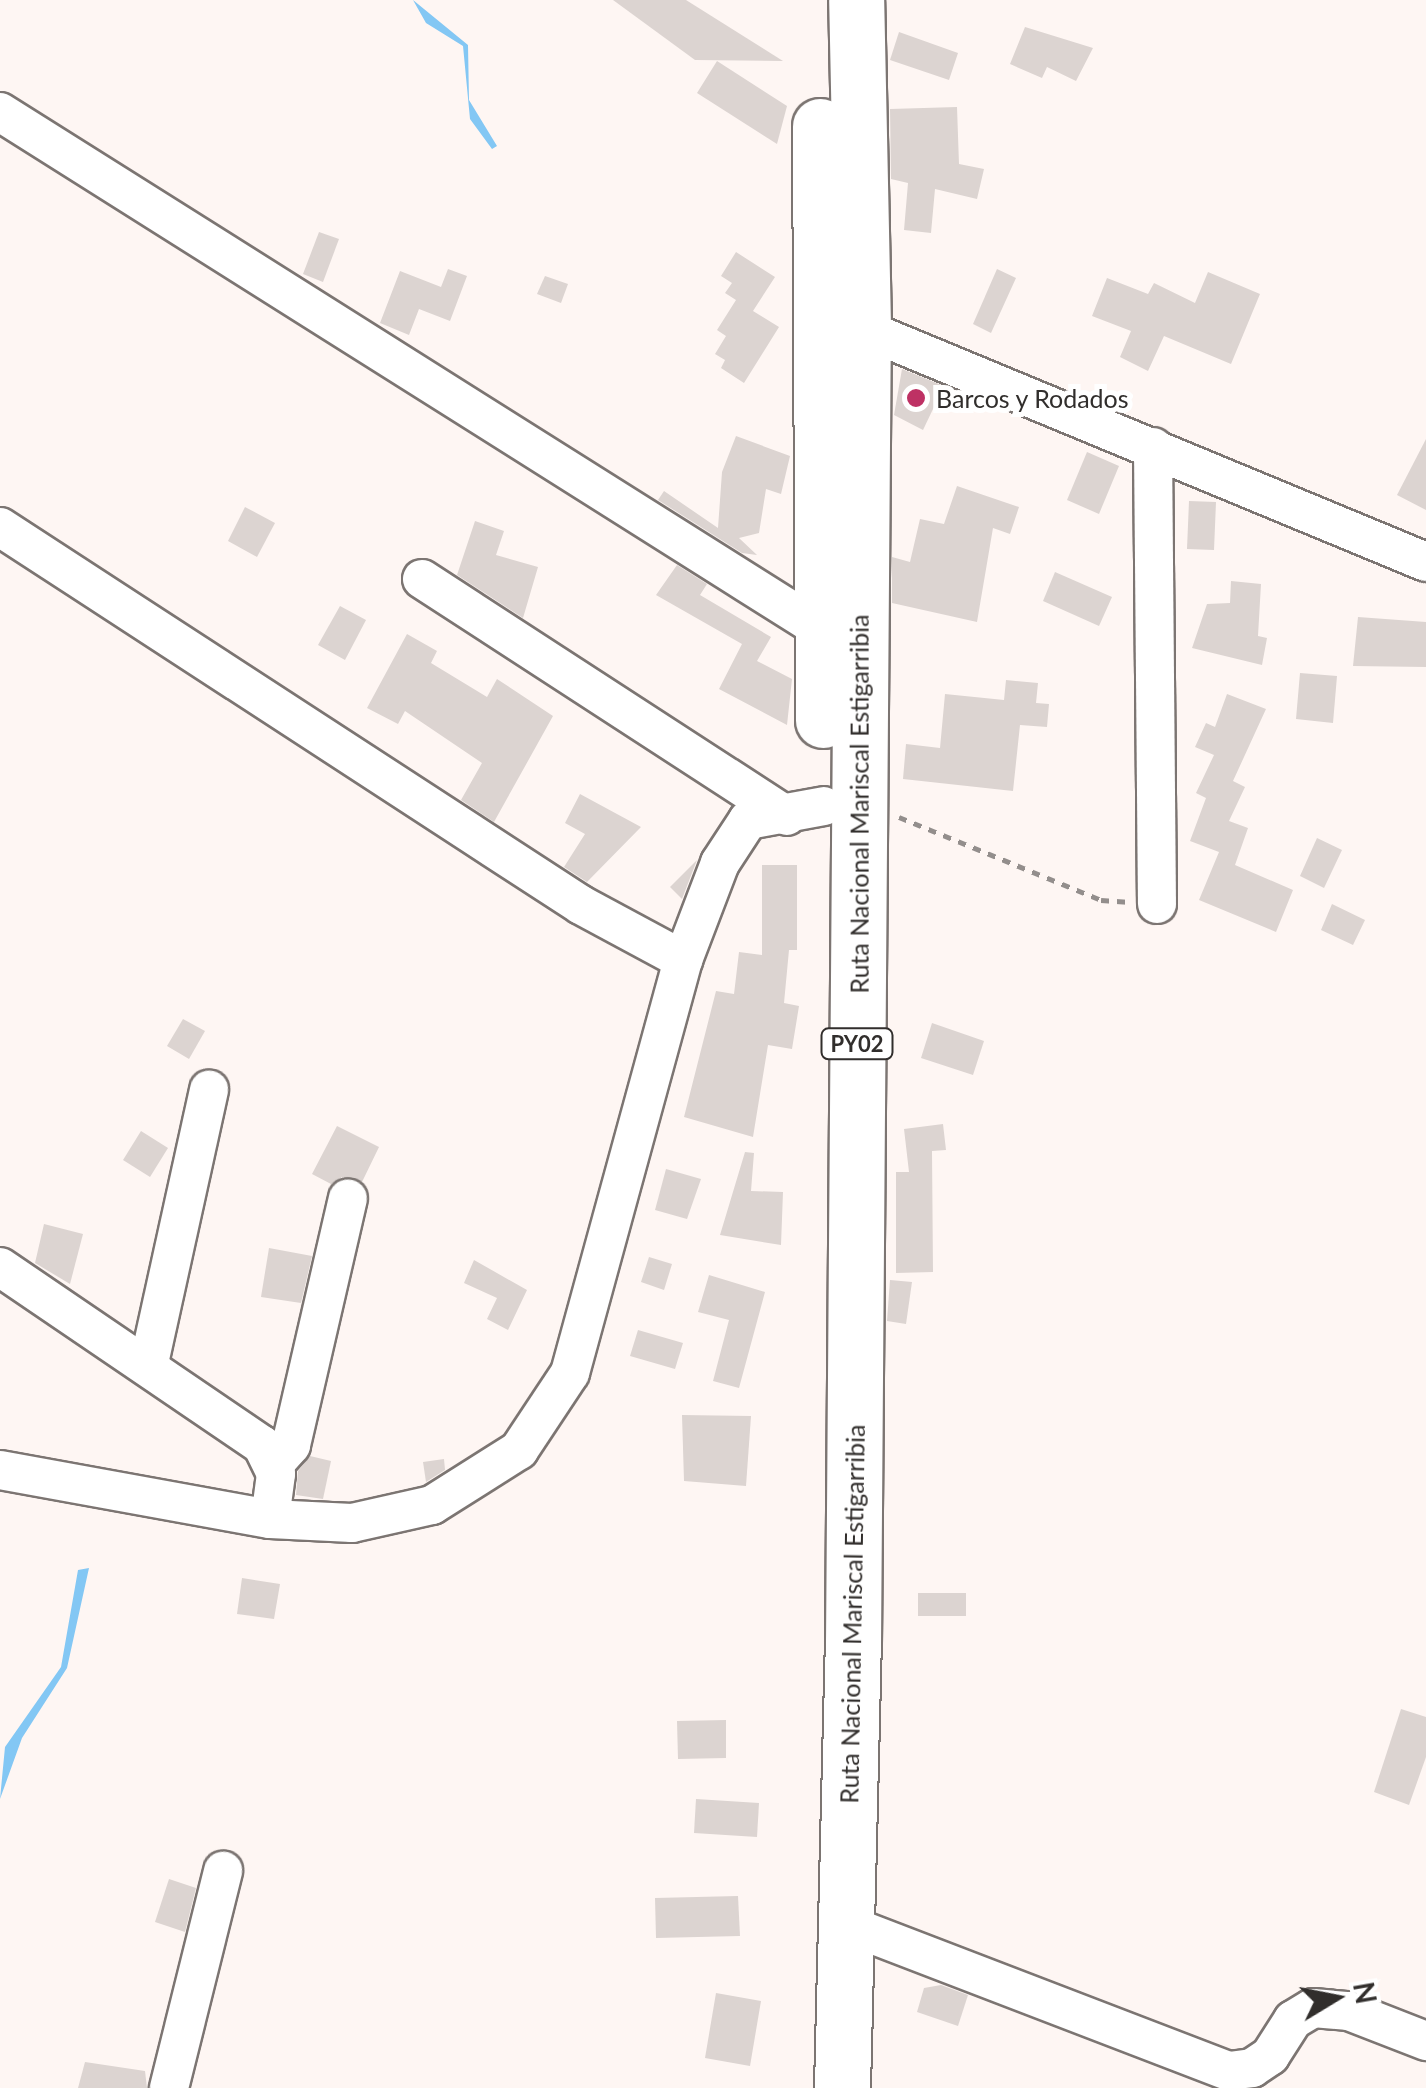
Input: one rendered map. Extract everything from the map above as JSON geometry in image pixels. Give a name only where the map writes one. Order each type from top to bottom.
[{"type":"highway","name":"Ruta Nacional Mariscal Estigarribia","points":[[807,2088],[816,1840],[822,630],[843,320],[818,0]]},
{"type":"highway","name":"Ruta Nacional Mariscal Estigarribia","points":[[842,2088],[848,1925],[823,807],[856,0]]},
{"type":"street","points":[[0,112],[822,630]]},
{"type":"street","points":[[843,320],[1426,562]]},
{"type":"street","points":[[1153,447],[1157,904]]},
{"type":"street","points":[[0,528],[580,906],[683,960]]},
{"type":"street","points":[[422,579],[823,807]]},
{"type":"street","points":[[0,1470],[270,1518],[352,1523],[432,1505],[519,1450],[542,1421],[570,1372],[683,960],[720,863],[748,820],[823,807]]},
{"type":"street","points":[[148,1363],[208,1089]]},
{"type":"street","points":[[270,1518],[275,1463],[292,1444],[348,1199]]},
{"type":"street","points":[[0,1267],[148,1363],[262,1445],[275,1463]]},
{"type":"street","points":[[169,2088],[222,1870]]},
{"type":"street","points":[[848,1925],[1250,2078],[1293,2020],[1313,2008],[1349,2011],[1426,2041]]},
{"type":"path","points":[[823,807],[1102,900],[1157,904]]},
{"type":"water","points":[[413,0],[468,45],[469,100],[497,146],[492,149],[470,119],[463,46],[426,23]]},
{"type":"water","points":[[89,1568],[67,1668],[22,1738],[0,1799],[5,1747],[61,1667],[78,1570]]},
{"type":"building","points":[[613,0],[686,0],[783,61],[695,60]]},
{"type":"building","points":[[1025,27],[1093,48],[1076,81],[1047,67],[1042,78],[1010,64]]},
{"type":"building","points":[[899,32],[958,53],[949,80],[890,60]]},
{"type":"building","points":[[717,61],[787,106],[777,144],[697,93]]},
{"type":"building","points":[[957,107],[959,164],[984,169],[977,199],[935,189],[931,233],[904,230],[908,183],[891,179],[890,109]]},
{"type":"building","points":[[319,232],[339,239],[323,282],[303,274]]},
{"type":"building","points":[[736,252],[775,277],[753,311],[779,327],[744,383],[721,368],[725,360],[715,354],[726,336],[717,330],[736,300],[725,293],[732,283],[721,276]]},
{"type":"building","points":[[448,269],[467,276],[450,321],[419,309],[409,335],[380,323],[400,271],[441,287]]},
{"type":"building","points":[[997,269],[1016,278],[991,333],[973,324]]},
{"type":"building","points":[[1208,272],[1260,294],[1231,364],[1164,336],[1148,371],[1120,357],[1131,331],[1092,316],[1107,278],[1148,294],[1154,283],[1195,303]]},
{"type":"building","points":[[545,276],[568,284],[561,303],[537,294]]},
{"type":"building","points":[[902,369],[944,386],[923,430],[894,415]]},
{"type":"building","points":[[736,436],[790,456],[781,494],[766,489],[759,533],[739,538],[757,555],[742,553],[658,500],[664,491],[718,528],[722,472]]},
{"type":"building","points":[[1426,439],[1426,510],[1397,495]]},
{"type":"building","points":[[1087,452],[1119,466],[1099,514],[1067,500]]},
{"type":"building","points":[[957,486],[1019,507],[1010,534],[993,528],[977,622],[892,603],[892,557],[910,562],[920,519],[944,524]]},
{"type":"building","points":[[1189,501],[1216,502],[1214,550],[1187,549]]},
{"type":"building","points":[[245,507],[275,523],[257,557],[228,541]]},
{"type":"building","points":[[475,521],[504,531],[496,555],[538,567],[523,618],[457,575]]},
{"type":"building","points":[[677,565],[707,584],[700,595],[771,637],[757,661],[792,679],[787,725],[719,689],[742,644],[656,595]]},
{"type":"building","points":[[1055,572],[1112,597],[1099,626],[1043,601]]},
{"type":"building","points":[[1231,581],[1261,584],[1258,636],[1267,638],[1262,665],[1192,648],[1207,604],[1230,603]]},
{"type":"building","points":[[340,606],[366,620],[345,660],[318,645]]},
{"type":"building","points":[[1358,617],[1426,622],[1426,667],[1353,666]]},
{"type":"building","points":[[407,634],[437,651],[431,663],[487,697],[497,679],[553,716],[494,822],[461,800],[482,763],[405,711],[398,724],[367,708]]},
{"type":"building","points":[[1300,673],[1337,676],[1333,723],[1296,719]]},
{"type":"building","points":[[1006,680],[1038,683],[1036,703],[1049,704],[1047,727],[1020,725],[1013,791],[903,779],[906,744],[940,748],[945,694],[1004,700]]},
{"type":"building","points":[[1227,694],[1266,709],[1233,781],[1245,787],[1229,821],[1248,828],[1235,865],[1293,890],[1276,932],[1199,900],[1219,852],[1190,841],[1206,798],[1196,793],[1214,755],[1195,747],[1206,723],[1215,727]]},
{"type":"building","points":[[580,794],[641,827],[587,882],[564,867],[585,834],[565,823]]},
{"type":"building","points":[[1317,838],[1342,850],[1324,888],[1300,876]]},
{"type":"building","points":[[697,860],[682,899],[670,887]]},
{"type":"building","points":[[762,865],[797,865],[797,950],[789,950],[784,1003],[799,1006],[792,1049],[768,1045],[753,1137],[684,1117],[716,991],[734,994],[739,952],[762,955]]},
{"type":"building","points":[[1332,904],[1365,920],[1353,945],[1321,930]]},
{"type":"building","points":[[183,1019],[205,1031],[189,1059],[167,1046]]},
{"type":"building","points":[[932,1023],[984,1041],[973,1075],[921,1058]]},
{"type":"building","points":[[943,1124],[946,1150],[932,1151],[933,1272],[896,1273],[896,1172],[909,1172],[904,1129]]},
{"type":"building","points":[[337,1126],[379,1147],[362,1182],[342,1177],[331,1184],[312,1174]]},
{"type":"building","points":[[141,1131],[168,1148],[150,1177],[123,1160]]},
{"type":"building","points":[[745,1152],[754,1153],[751,1191],[783,1192],[781,1245],[720,1235]]},
{"type":"building","points":[[666,1169],[701,1179],[687,1219],[655,1210]]},
{"type":"building","points":[[44,1224],[83,1234],[70,1284],[35,1263]]},
{"type":"building","points":[[269,1248],[312,1256],[301,1303],[261,1297]]},
{"type":"building","points":[[649,1257],[672,1264],[664,1290],[641,1282]]},
{"type":"building","points":[[474,1260],[527,1290],[508,1330],[487,1319],[497,1298],[464,1283]]},
{"type":"building","points":[[709,1275],[765,1292],[739,1388],[713,1381],[729,1320],[698,1312]]},
{"type":"building","points":[[890,1280],[912,1282],[906,1324],[887,1321]]},
{"type":"building","points":[[638,1330],[683,1343],[675,1369],[630,1356]]},
{"type":"building","points":[[682,1415],[751,1416],[746,1486],[684,1481]]},
{"type":"building","points":[[310,1456],[331,1461],[323,1499],[296,1495],[298,1471]]},
{"type":"building","points":[[444,1459],[445,1470],[426,1482],[423,1462]]},
{"type":"building","points":[[242,1578],[280,1584],[274,1619],[237,1614]]},
{"type":"building","points":[[918,1593],[966,1593],[966,1616],[918,1616]]},
{"type":"building","points":[[1401,1709],[1426,1717],[1426,1757],[1409,1805],[1374,1792]]},
{"type":"building","points":[[726,1720],[726,1758],[678,1759],[677,1721]]},
{"type":"building","points":[[696,1799],[759,1803],[757,1837],[694,1833]]},
{"type":"building","points":[[169,1879],[196,1888],[185,1932],[155,1922]]},
{"type":"building","points":[[738,1896],[740,1936],[656,1938],[655,1898]]},
{"type":"building","points":[[941,1985],[968,1995],[958,2026],[917,2012],[924,1988]]},
{"type":"building","points":[[716,1993],[761,2001],[750,2066],[705,2058]]},
{"type":"building","points":[[85,2062],[145,2071],[147,2088],[78,2088]]},
{"type":"place","name":"Barcos y Rodados","points":[[916,398]]}]
